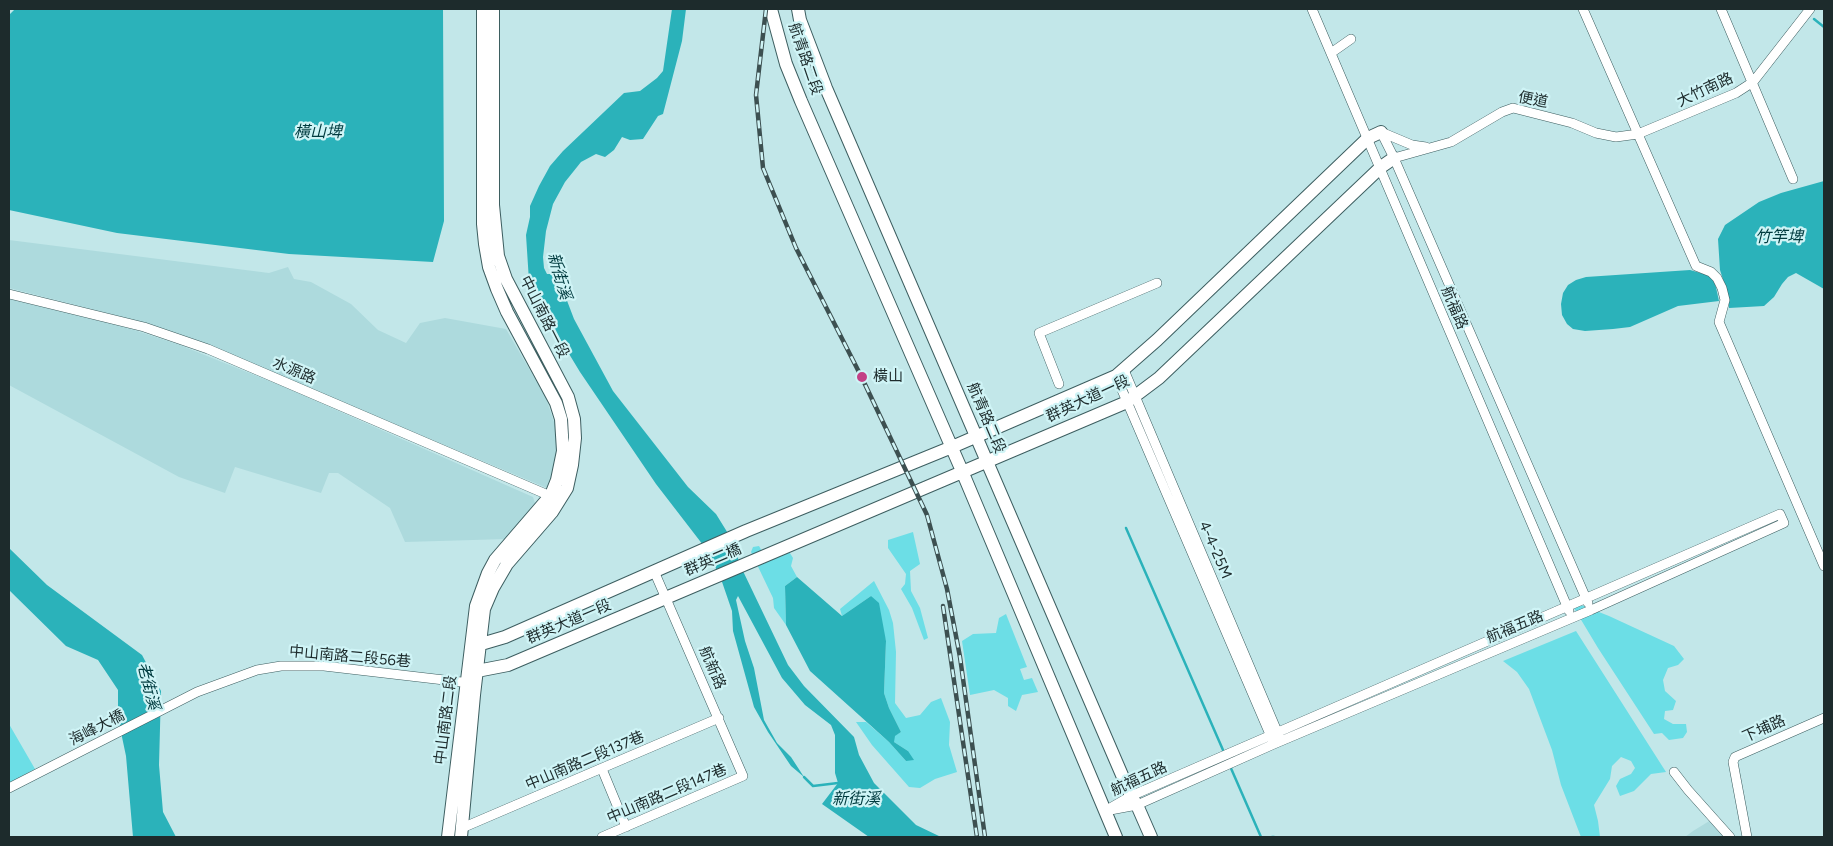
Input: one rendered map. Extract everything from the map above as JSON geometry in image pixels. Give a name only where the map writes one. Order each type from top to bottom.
[{"type":"street","name":"中山南路一段","points":[[480,608],[507,564],[552,512],[563,451],[561,419],[556,403],[507,312],[489,267],[483,224],[483,9]]},
{"type":"street","name":"中山南路一段","points":[[492,9],[493,205],[498,256],[506,279],[568,397],[574,419],[575,438],[567,488],[555,498]]},
{"type":"street","name":"航青路二段","points":[[771,9],[786,64],[801,102],[952,447],[1116,837]]},
{"type":"street","name":"航青路二段","points":[[798,9],[800,20],[826,88],[986,461],[1151,837]]},
{"type":"street","name":"航福路","points":[[1312,9],[1572,617]]},
{"type":"street","points":[[1583,9],[1696,266],[1710,272],[1717,278],[1722,288],[1725,300],[1719,322],[1824,566]]},
{"type":"street","points":[[1721,9],[1794,179]]},
{"type":"street","name":"大竹南路","points":[[1638,134],[1736,93],[1753,82],[1810,9]]},
{"type":"street","points":[[1331,53],[1351,39]]},
{"type":"street","name":"便道","points":[[1394,158],[1451,142],[1502,112],[1513,108],[1572,123],[1596,133],[1616,138],[1638,134]]},
{"type":"street","name":"群英大道一段","points":[[746,531],[952,447],[1120,373],[1368,138],[1381,132]]},
{"type":"street","name":"航福路","points":[[1381,132],[1591,610]]},
{"type":"street","points":[[1381,132],[1412,145],[1429,148]]},
{"type":"street","name":"群英大道一段","points":[[758,558],[1131,399],[1159,378],[1381,168],[1394,158]]},
{"type":"street","points":[[1059,384],[1039,333],[1157,283]]},
{"type":"street","name":"水源路","points":[[9,294],[144,327],[208,349],[555,498]]},
{"type":"street","name":"4-4-25M","points":[[1120,373],[1278,743]]},
{"type":"street","name":"航福五路","points":[[1105,811],[1134,800],[1278,743],[1591,610],[1784,523],[1780,514],[1224,755],[1134,800]]},
{"type":"street","name":"群英二橋","points":[[670,564],[746,531]]},
{"type":"street","name":"群英二橋","points":[[681,592],[758,558]]},
{"type":"street","name":"群英大道一段","points":[[476,645],[506,637],[670,564]]},
{"type":"street","name":"航新路","points":[[654,571],[744,776]]},
{"type":"street","name":"群英大道一段","points":[[472,678],[508,665],[681,592]]},
{"type":"street","name":"中山南路二段","points":[[448,837],[472,678],[480,608]]},
{"type":"street","name":"中山南路二段56巷","points":[[197,692],[257,670],[281,666],[324,666],[472,678]]},
{"type":"street","name":"中山南路二段","points":[[462,832],[472,678]]},
{"type":"street","name":"海峰大橋","points":[[9,788],[197,692]]},
{"type":"street","name":"中山南路二段137巷","points":[[462,832],[719,718]]},
{"type":"street","name":"下埔路","points":[[1747,837],[1733,762],[1735,757],[1824,718]]},
{"type":"street","points":[[602,769],[626,827]]},
{"type":"street","points":[[1674,772],[1730,837]]},
{"type":"street","name":"中山南路二段147巷","points":[[602,837],[744,776]]},
{"type":"shaded area","points":[[9,240],[269,273],[288,267],[294,279],[311,282],[351,304],[378,330],[406,343],[420,323],[445,318],[506,329],[546,398],[556,428],[558,448],[554,473],[547,488],[233,356],[119,316],[9,288]]},
{"type":"shaded area","points":[[9,299],[131,329],[180,345],[284,387],[533,497],[535,503],[533,512],[507,539],[405,542],[390,508],[338,473],[329,473],[321,493],[235,467],[225,493],[179,477],[9,385]]},
{"type":"shaded area","points":[[913,532],[920,564],[910,571],[911,591],[920,608],[928,638],[924,640],[912,608],[901,589],[905,584],[906,574],[888,548],[888,540]]},
{"type":"shaded area","points":[[759,546],[764,555],[788,550],[793,558],[791,566],[797,577],[785,586],[786,625],[774,608],[773,598],[751,552],[753,547]]},
{"type":"shaded area","points":[[874,581],[889,610],[893,623],[896,652],[895,703],[906,718],[920,715],[931,702],[941,698],[950,722],[949,745],[957,772],[935,779],[920,788],[909,787],[872,745],[856,722],[866,722],[889,742],[906,761],[908,751],[894,742],[894,736],[901,732],[884,693],[886,641],[871,596],[842,616],[840,609]]},
{"type":"shaded area","points":[[1576,603],[1674,646],[1684,659],[1678,665],[1668,668],[1663,680],[1665,691],[1676,701],[1673,710],[1665,711],[1664,719],[1673,724],[1686,724],[1687,732],[1683,738],[1669,740],[1662,733],[1654,734],[1574,608]]},
{"type":"shaded area","points":[[1006,614],[1027,667],[1020,669],[1024,680],[1032,678],[1038,692],[1022,695],[1016,711],[1008,706],[1008,698],[994,690],[970,695],[962,641],[973,634],[996,633],[999,618]]},
{"type":"shaded area","points":[[1576,631],[1666,772],[1651,774],[1634,791],[1620,796],[1616,786],[1620,779],[1631,774],[1635,768],[1631,761],[1621,757],[1612,766],[1610,779],[1594,805],[1600,837],[1581,837],[1561,785],[1552,750],[1529,689],[1517,672],[1503,661]]},
{"type":"shaded area","points":[[9,724],[35,769],[9,783]]},
{"type":"shaded area","points":[[1711,820],[1726,837],[1685,837],[1693,831]]},
{"type":"water","name":"橫山埤","points":[[15,9],[443,9],[444,221],[433,262],[289,254],[117,233],[9,210],[9,15]]},
{"type":"water","name":"新街溪","points":[[672,9],[686,9],[682,41],[663,114],[658,116],[643,139],[630,140],[622,137],[614,150],[605,157],[596,154],[581,162],[565,182],[553,204],[546,231],[543,257],[544,268],[547,274],[554,274],[574,319],[613,391],[688,487],[716,514],[729,535],[742,569],[788,665],[804,686],[854,737],[859,755],[874,783],[916,825],[941,837],[869,837],[822,804],[838,783],[835,773],[835,735],[831,725],[805,705],[782,678],[738,596],[736,600],[745,641],[754,668],[764,720],[777,743],[791,757],[804,777],[791,766],[754,707],[733,631],[732,611],[720,576],[703,545],[656,484],[580,372],[537,301],[529,281],[526,235],[530,217],[530,206],[539,186],[550,166],[563,151],[624,93],[640,91],[663,71]]},
{"type":"water","name":"竹竿埤","points":[[1824,181],[1824,289],[1796,273],[1788,277],[1774,297],[1764,306],[1729,308],[1729,298],[1720,270],[1718,239],[1725,225],[1759,202],[1781,193]]},
{"type":"water","points":[[1690,270],[1711,276],[1715,283],[1719,301],[1678,306],[1630,327],[1613,329],[1585,331],[1573,329],[1567,324],[1562,315],[1563,293],[1568,285],[1576,280],[1586,277]]},
{"type":"water","name":"老街溪","points":[[9,548],[47,585],[142,655],[161,691],[159,765],[163,812],[176,837],[133,837],[126,756],[118,718],[118,690],[98,660],[66,646],[9,590]]},
{"type":"water","points":[[797,577],[842,616],[871,596],[879,603],[886,641],[884,693],[901,732],[895,736],[894,742],[908,751],[914,760],[906,761],[889,742],[810,671],[786,625],[785,586]]},
{"type":"waterway","points":[[1814,19],[1824,27]]},
{"type":"waterway","points":[[1126,528],[1261,837]]},
{"type":"waterway","name":"新街溪","points":[[804,777],[813,786],[838,783]]},
{"type":"railway","points":[[766,9],[756,95],[763,168],[796,248],[862,378],[927,515],[947,589],[960,657],[985,837]]},
{"type":"railway","points":[[943,606],[977,837]]},
{"type":"place","name":"橫山","points":[[862,377]]}]
